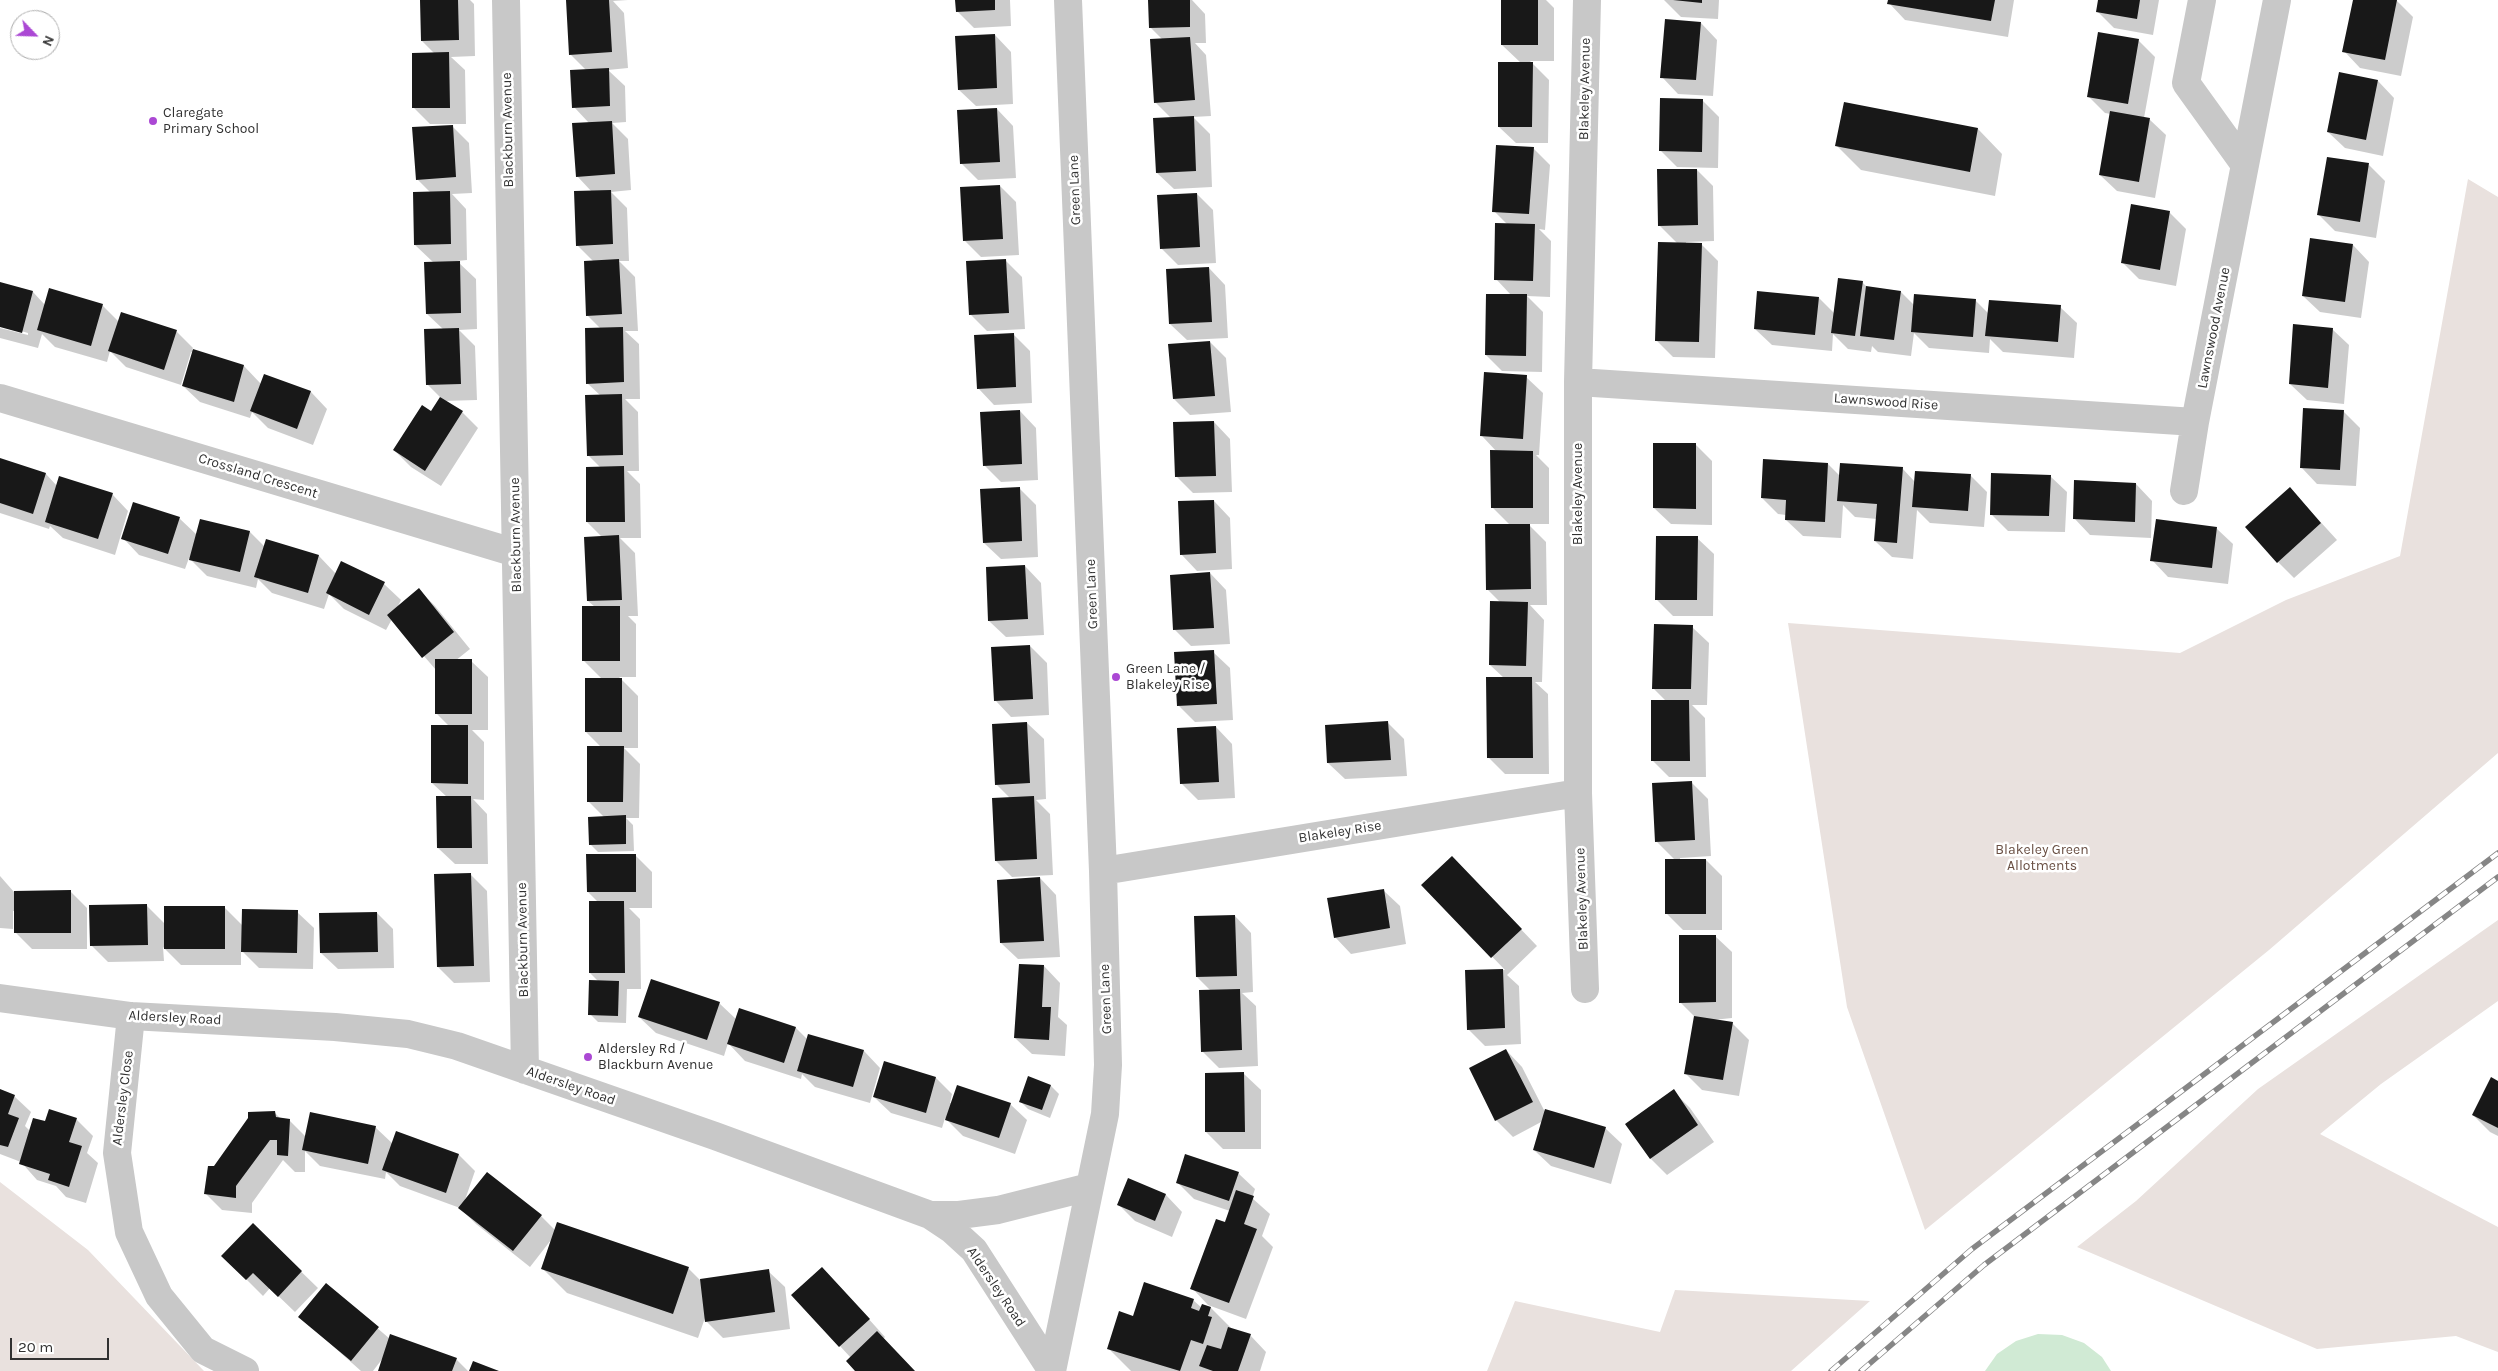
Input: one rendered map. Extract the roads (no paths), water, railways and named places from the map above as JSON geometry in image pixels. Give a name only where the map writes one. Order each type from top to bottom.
[{"type":"street","name":"Blackburn Avenue","points":[[506,0],[525,1070]]},
{"type":"street","name":"Green Lane","points":[[1052,1371],[1105,1114],[1108,1065],[1103,871],[1068,0]]},
{"type":"street","name":"Blakeley Avenue","points":[[1585,989],[1578,793],[1578,382],[1587,0]]},
{"type":"street","points":[[2202,0],[2186,83],[2245,165]]},
{"type":"street","name":"Lawnswood Avenue","points":[[2184,491],[2195,422],[2276,0]]},
{"type":"street","name":"Lawnswood Rise","points":[[1578,382],[2195,422]]},
{"type":"street","name":"Crossland Crescent","points":[[0,398],[516,553]]},
{"type":"street","name":"Blakeley Rise","points":[[1103,871],[1578,793]]},
{"type":"street","name":"Aldersley Road","points":[[0,998],[131,1016],[334,1027],[408,1034],[457,1046],[525,1070],[930,1215],[951,1229],[974,1250],[1052,1371]]},
{"type":"street","name":"Aldersley Close","points":[[131,1016],[117,1153],[129,1232],[159,1296],[203,1350],[245,1371]]},
{"type":"street","points":[[930,1215],[959,1215],[998,1210],[1089,1187]]},
{"type":"railway","points":[[1831,1371],[1972,1249],[2498,853]]},
{"type":"railway","points":[[1861,1371],[1984,1265],[2498,877]]},
{"type":"place","name":"Claregate Primary School","points":[[153,121]]},
{"type":"place","name":"Green Lane / Blakeley Rise","points":[[1116,677]]},
{"type":"place","name":"Aldersley Rd / Blackburn Avenue","points":[[588,1057]]},
{"type":"park label","name":"Blakeley Green Allotments","points":[[2042,858]]}]
